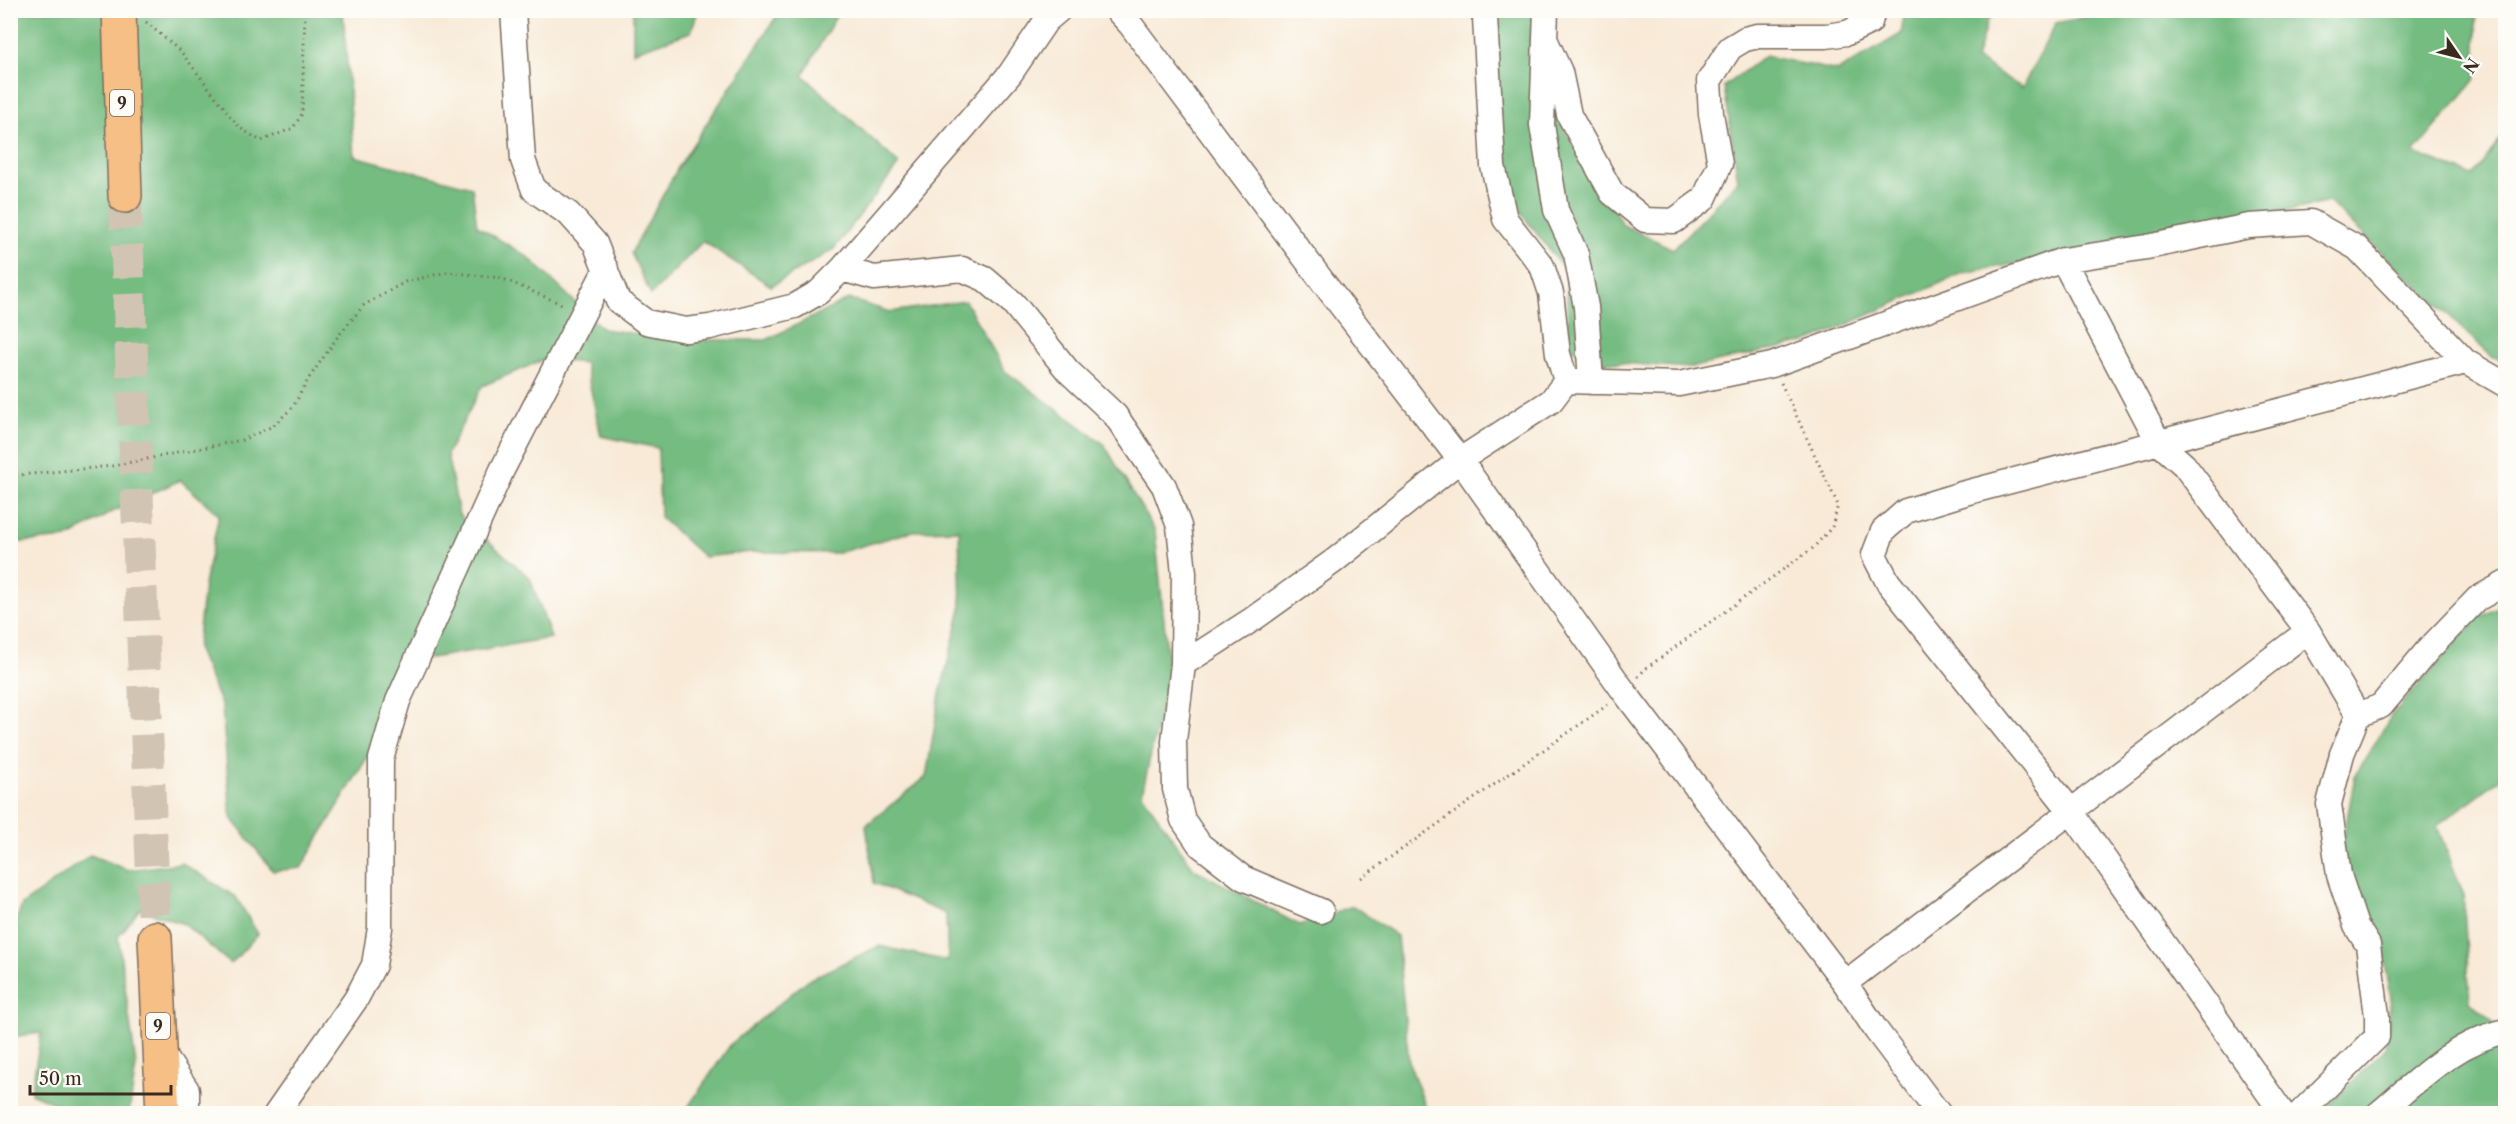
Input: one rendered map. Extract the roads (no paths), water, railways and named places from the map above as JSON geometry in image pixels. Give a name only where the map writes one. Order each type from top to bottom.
[{"type":"highway","name":"9","points":[[125,196],[130,14]]},
{"type":"highway","name":"9","points":[[155,938],[163,1113]]},
{"type":"street","points":[[513,10],[523,160],[534,190],[569,213],[595,243],[618,301],[646,322],[686,330],[710,327],[795,306],[819,292],[842,269],[1010,74],[1046,21],[1059,10]]},
{"type":"street","points":[[1117,10],[1130,24],[1323,282],[1460,460],[1625,693],[1845,982],[1876,1030],[1939,1113]]},
{"type":"street","points":[[1481,10],[1485,17],[1493,166],[1505,219],[1542,266],[1551,293],[1558,354],[1566,381]]},
{"type":"street","points":[[1545,10],[1546,41],[1542,125],[1557,210],[1576,254],[1586,307],[1591,382]]},
{"type":"street","points":[[1546,41],[1560,72],[1569,115],[1612,193],[1645,220],[1674,221],[1704,199],[1720,164],[1711,114],[1709,81],[1730,48],[1745,39],[1758,36],[1826,36],[1847,33],[1870,22],[1873,10]]},
{"type":"street","points":[[1566,381],[1679,384],[1772,365],[2063,260],[2147,247],[2249,226],[2312,222],[2357,249],[2466,362],[2505,385]]},
{"type":"street","points":[[2063,260],[2159,443],[2184,465],[2308,631],[2358,715]]},
{"type":"street","points":[[276,1113],[357,999],[374,965],[380,928],[381,759],[398,701],[502,470],[581,313],[606,269]]},
{"type":"street","points":[[842,269],[874,278],[962,269],[985,279],[1013,303],[1068,371],[1115,415],[1164,486],[1179,526],[1185,573],[1183,664],[1174,741],[1175,789],[1183,820],[1200,845],[1243,878],[1321,911]]},
{"type":"street","points":[[2283,1113],[2070,810],[1888,582],[1874,555],[1883,531],[1906,511],[1965,493],[2466,362]]},
{"type":"street","points":[[1183,664],[1253,619],[1334,561],[1460,460],[1551,401],[1566,381]]},
{"type":"street","points":[[2299,1113],[2377,1037],[2377,1016],[2368,945],[2356,926],[2338,875],[2329,804],[2342,754],[2358,715],[2380,706],[2427,651],[2477,599],[2505,583]]},
{"type":"street","points":[[1845,982],[2308,631]]},
{"type":"street","points":[[2378,1113],[2442,1060],[2491,1034],[2505,1031]]},
{"type":"street","points":[[159,1049],[187,1090],[187,1113]]},
{"type":"tunnel","points":[[125,196],[155,938]]}]
